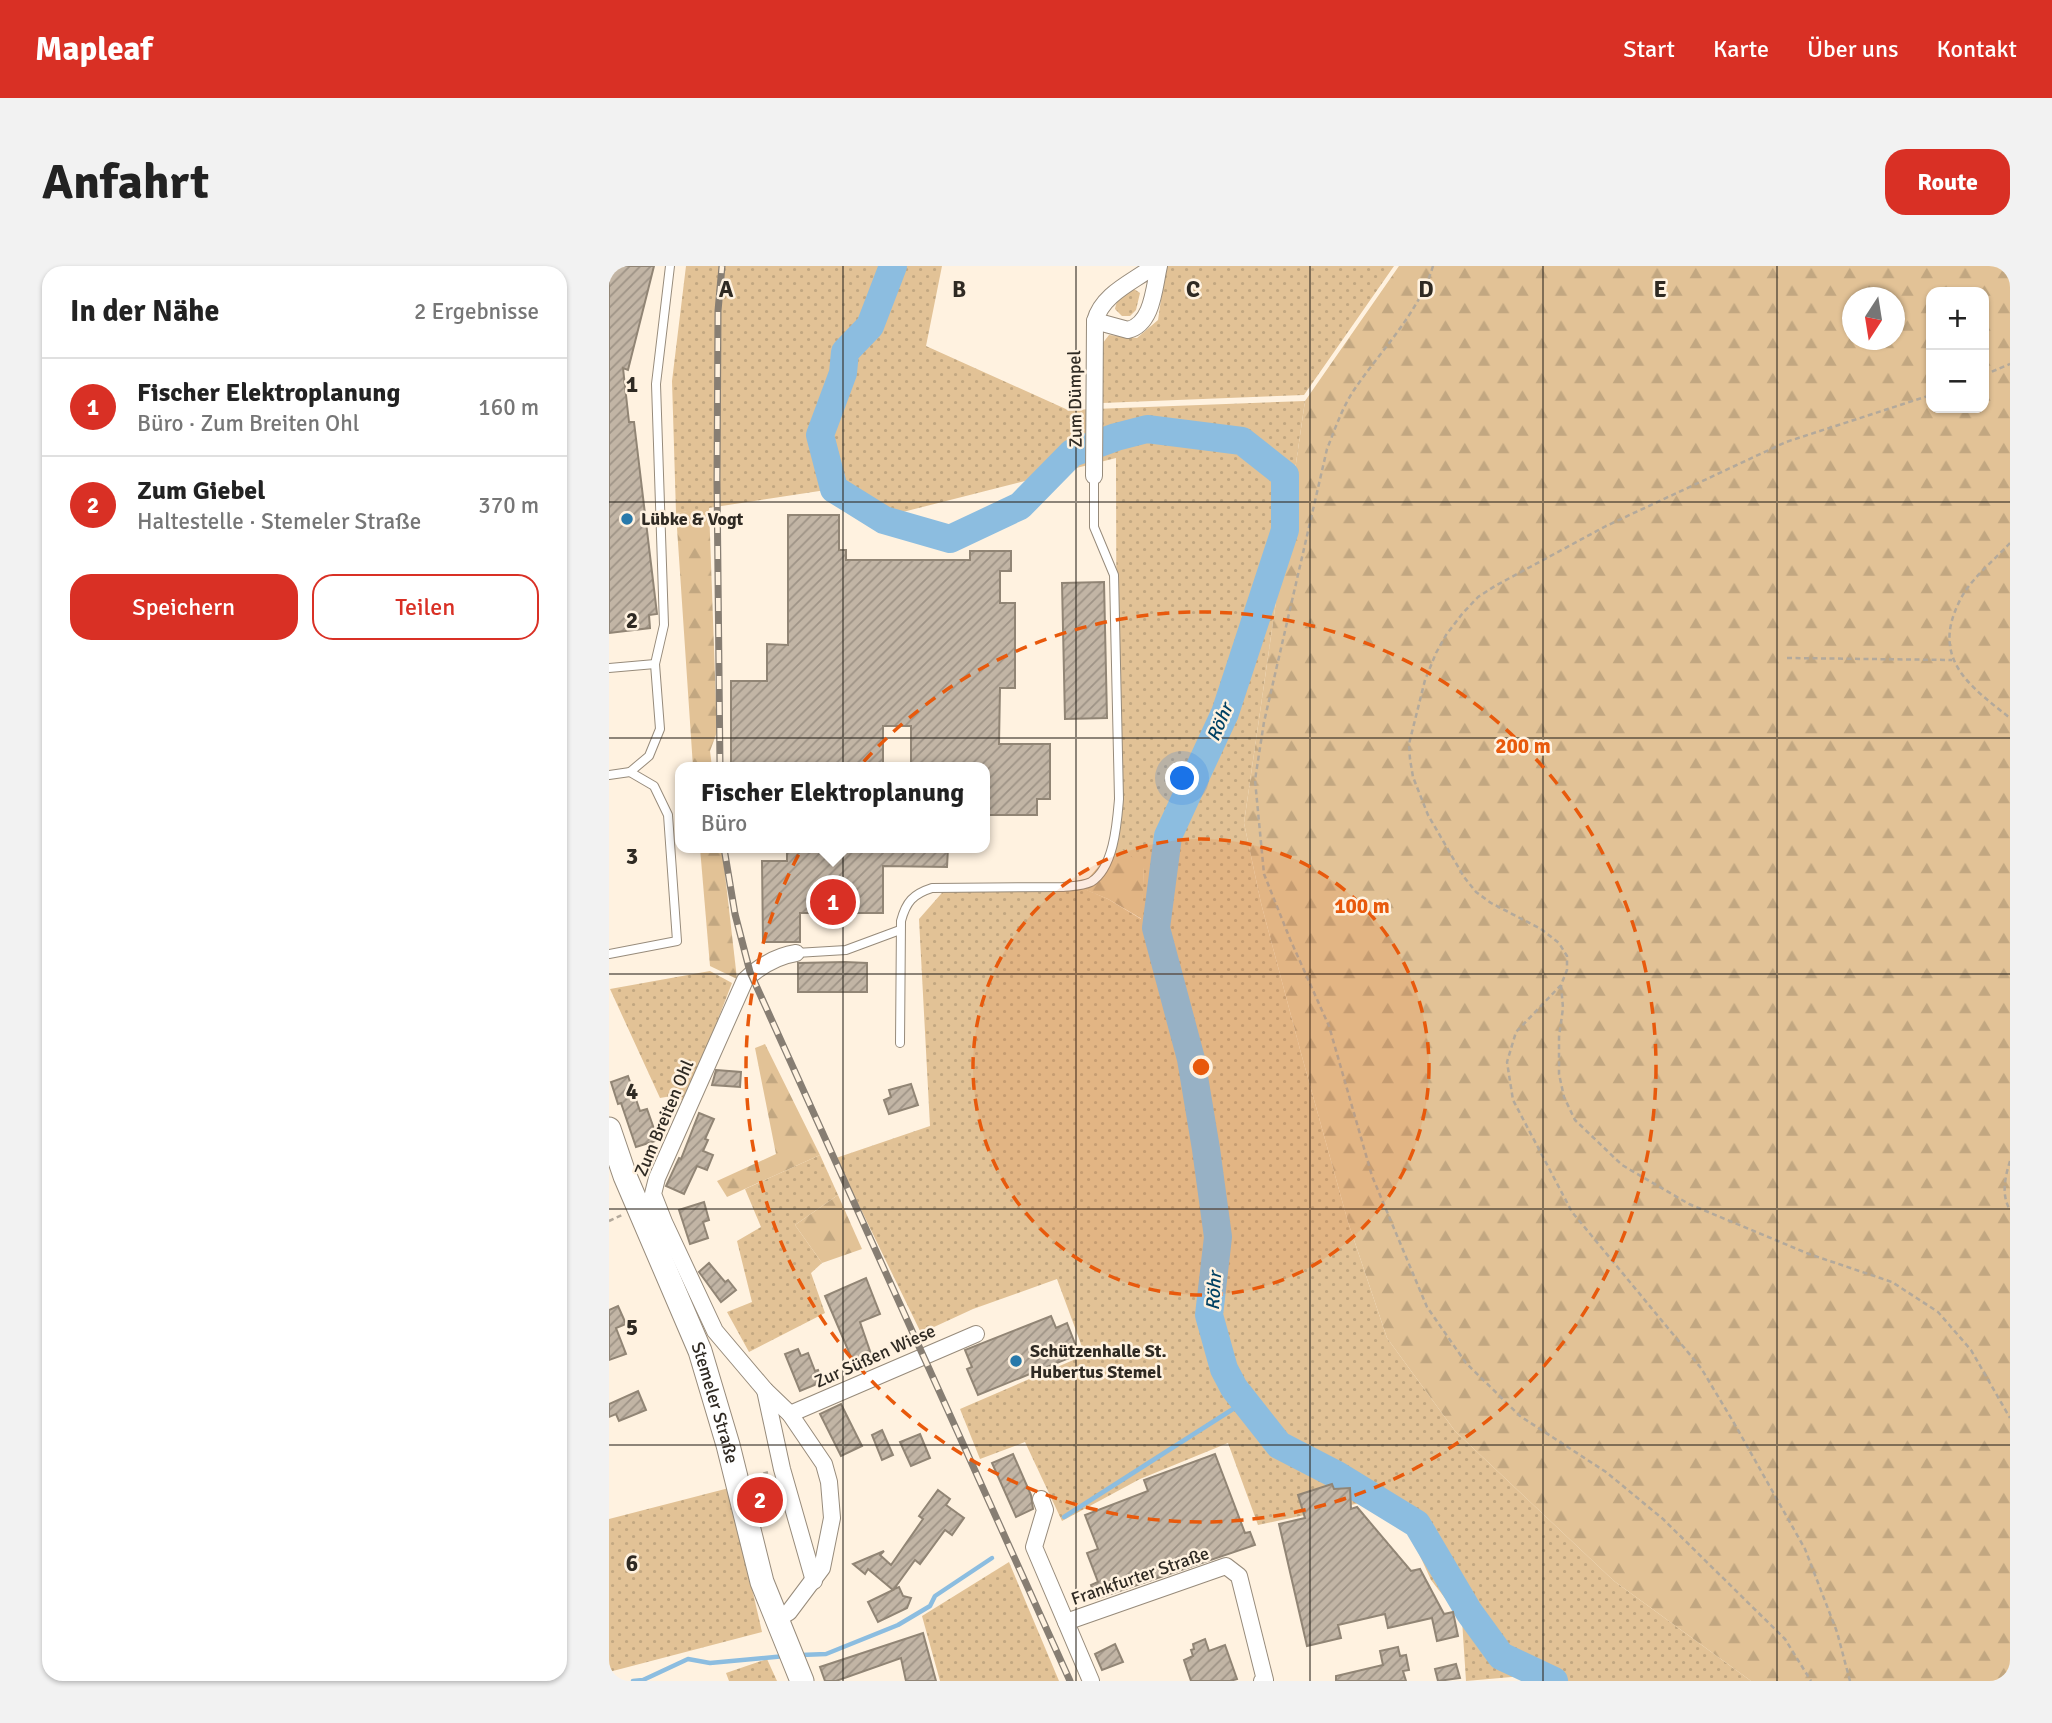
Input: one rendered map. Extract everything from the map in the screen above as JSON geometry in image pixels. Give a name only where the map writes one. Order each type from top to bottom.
[{"type":"main road","name":"Stemeler Straße","points":[[609,1129],[629,1187],[700,1351],[737,1480],[762,1582],[802,1681]]},
{"type":"street","points":[[1156,266],[1147,314],[1142,323],[1128,330],[1095,321],[1108,297],[1156,266]]},
{"type":"street","name":"Zum Dümpel","points":[[1094,476],[1095,321]]},
{"type":"street","name":"Zum Breiten Ohl","points":[[776,1620],[789,1612],[823,1568],[832,1518],[829,1482],[824,1464],[790,1414],[765,1390],[715,1331],[653,1194],[657,1178],[745,980],[770,961],[782,955],[796,953]]},
{"type":"street","name":"Zur Süßen Wiese","points":[[790,1414],[976,1334]]},
{"type":"street","name":"Zum Breiten Ohl","points":[[765,1390],[782,1469],[814,1581]]},
{"type":"street","name":"Frankfurter Straße","points":[[1041,1499],[1045,1510],[1034,1548],[1091,1681]]},
{"type":"street","name":"Frankfurter Straße","points":[[1066,1622],[1226,1566],[1239,1576],[1265,1679],[1262,1681]]},
{"type":"lane","points":[[609,775],[630,772],[649,756],[660,729],[655,664],[664,625],[656,384],[670,266]]},
{"type":"lane","points":[[900,1043],[900,930],[905,905],[918,892],[932,888],[1079,885],[1091,882],[1102,871],[1109,855],[1117,827],[1119,799],[1114,575],[1094,527],[1094,476]]},
{"type":"lane","points":[[609,668],[655,664]]},
{"type":"lane","points":[[609,954],[677,941],[668,815],[654,786],[630,772]]},
{"type":"lane","points":[[796,953],[846,950],[900,930]]},
{"type":"path","points":[[1433,266],[1413,310],[1353,392],[1327,449],[1263,722],[1255,780],[1264,874],[1329,1026],[1372,1176],[1427,1307],[1466,1363],[1520,1416],[1606,1472],[1663,1519],[1785,1639],[1811,1681]]},
{"type":"path","points":[[1989,373],[2010,364]]},
{"type":"path","points":[[1850,1681],[1837,1632],[1805,1549],[1734,1423],[1701,1368],[1571,1212],[1513,1100],[1507,1062],[1516,1032],[1561,985],[1567,970],[1567,956],[1559,943],[1541,929],[1476,892],[1446,848],[1428,815],[1413,777],[1409,744],[1425,681],[1446,635],[1478,597],[1607,526],[1786,442],[1926,397]]},
{"type":"path","points":[[2010,543],[1965,591],[1948,632],[1952,660],[1979,692],[2010,718]]},
{"type":"path","points":[[1787,658],[1952,660]]},
{"type":"path","points":[[1561,985],[1563,1008],[1559,1037],[1559,1074],[1564,1097],[1575,1120],[1622,1166],[1689,1204],[1808,1253],[1892,1282],[1938,1312],[1971,1349],[2010,1418]]},
{"type":"path","points":[[2010,1161],[2004,1181],[2010,1210]]},
{"type":"path","points":[[737,1480],[782,1469]]},
{"type":"green space","points":[[686,266],[942,266],[926,346],[1068,410],[1305,401],[1244,823],[1261,903],[1301,1053],[1348,1222],[1387,1338],[1455,1431],[1614,1581],[1751,1681],[1564,1681],[1533,1675],[1466,1681],[1462,1620],[1431,1580],[1410,1534],[1360,1503],[1258,1525],[1228,1443],[1140,1479],[1062,1521],[1025,1442],[980,1459],[960,1409],[1085,1355],[1057,1279],[973,1309],[921,1333],[836,1158],[930,1126],[919,919],[948,886],[1080,888],[1117,845],[1116,458],[883,517],[826,490],[676,513],[672,381]],"holes":[[[1144,867],[1141,919],[1108,899],[1082,888]]]},
{"type":"green space","points":[[1166,266],[1394,266],[1304,395],[1102,403],[1102,344],[1109,335],[1137,338],[1158,320]]},
{"type":"green space","points":[[1399,266],[2010,266],[2010,1681],[1751,1681],[1614,1581],[1455,1431],[1387,1338],[1348,1222],[1301,1053],[1261,903],[1244,823],[1305,401]]},
{"type":"green space","points":[[1134,289],[1140,293],[1136,310],[1130,316],[1122,316],[1115,309],[1119,298]]},
{"type":"green space","points":[[709,507],[717,732],[710,751],[711,762],[693,762],[676,513]]},
{"type":"green space","points":[[1117,845],[1144,867],[1142,919],[1108,899],[1081,888]]},
{"type":"green space","points":[[700,853],[723,853],[737,979],[710,966]]},
{"type":"green space","points":[[710,971],[732,983],[686,1102],[672,1096],[660,1098],[610,989]]},
{"type":"green space","points":[[765,1044],[820,1155],[727,1197],[717,1181],[776,1154],[755,1048]]},
{"type":"green space","points":[[820,1155],[838,1195],[795,1225],[822,1263],[811,1273],[825,1313],[749,1352],[727,1312],[752,1302],[737,1241],[761,1227],[745,1189]]},
{"type":"green space","points":[[838,1195],[862,1249],[822,1263],[795,1225]]},
{"type":"green space","points":[[729,1488],[762,1632],[609,1672],[609,1519]]},
{"type":"green space","points":[[1009,1562],[1059,1681],[940,1681],[922,1616]]},
{"type":"green space","points":[[767,1659],[777,1681],[729,1681],[726,1673]]},
{"type":"building","points":[[609,266],[654,266],[628,370],[623,368],[629,422],[634,422],[657,614],[649,615],[650,628],[609,633]]},
{"type":"building","points":[[788,515],[839,515],[839,550],[846,550],[846,560],[970,560],[970,551],[1011,551],[1011,571],[1000,571],[1000,603],[1015,603],[1015,688],[1000,688],[999,744],[1050,744],[1050,799],[1037,799],[1037,815],[990,815],[990,762],[911,762],[911,726],[883,726],[883,762],[731,762],[731,681],[767,681],[767,644],[788,645]]},
{"type":"building","points":[[1104,582],[1107,718],[1065,719],[1062,583]]},
{"type":"building","points":[[787,853],[948,853],[947,867],[883,866],[883,913],[800,913],[800,942],[763,942],[762,861],[787,861]]},
{"type":"building","points":[[798,963],[867,963],[867,992],[798,992]]},
{"type":"building","points":[[716,1070],[741,1072],[740,1087],[712,1085]]},
{"type":"building","points":[[628,1076],[640,1111],[647,1109],[658,1140],[636,1147],[611,1082]]},
{"type":"building","points":[[911,1084],[918,1105],[889,1114],[884,1100],[891,1097],[889,1090]]},
{"type":"building","points":[[699,1113],[714,1119],[703,1151],[713,1155],[707,1170],[697,1166],[684,1194],[666,1186],[679,1158],[681,1159]]},
{"type":"building","points":[[704,1202],[709,1220],[703,1222],[708,1238],[690,1244],[679,1210]]},
{"type":"building","points":[[709,1263],[725,1282],[728,1280],[736,1290],[721,1302],[699,1272]]},
{"type":"building","points":[[866,1278],[880,1314],[860,1322],[872,1357],[854,1364],[825,1296]]},
{"type":"building","points":[[618,1306],[626,1324],[616,1328],[626,1354],[609,1360],[609,1310]]},
{"type":"building","name":"Schützenhalle St. Hubertus Stemel","points":[[1051,1316],[1056,1328],[1067,1323],[1079,1354],[978,1395],[967,1369],[972,1367],[965,1350]]},
{"type":"building","points":[[798,1349],[801,1356],[808,1353],[822,1382],[800,1391],[785,1354]]},
{"type":"building","points":[[638,1391],[646,1410],[619,1421],[616,1414],[609,1417],[609,1404]]},
{"type":"building","points":[[841,1404],[862,1446],[841,1456],[820,1414]]},
{"type":"building","points":[[882,1430],[893,1455],[882,1460],[872,1435]]},
{"type":"building","points":[[920,1434],[930,1458],[911,1466],[900,1442]]},
{"type":"building","points":[[1013,1454],[1031,1495],[1033,1509],[1016,1517],[992,1463]]},
{"type":"building","points":[[1215,1454],[1245,1533],[1250,1532],[1255,1545],[1096,1599],[1091,1585],[1098,1582],[1087,1553],[1098,1549],[1085,1515],[1148,1491],[1144,1480]]},
{"type":"building","points":[[1332,1484],[1334,1489],[1350,1488],[1351,1509],[1357,1507],[1411,1571],[1420,1569],[1444,1614],[1453,1612],[1458,1636],[1437,1641],[1432,1618],[1388,1628],[1385,1614],[1338,1625],[1341,1638],[1307,1646],[1279,1524],[1305,1518],[1298,1495]]},
{"type":"building","points":[[938,1490],[950,1499],[946,1505],[964,1518],[952,1535],[945,1530],[920,1564],[915,1560],[894,1589],[899,1587],[903,1596],[911,1598],[907,1608],[878,1622],[868,1602],[893,1590],[868,1569],[865,1574],[853,1564],[884,1551],[880,1555],[891,1565],[923,1519],[919,1516]]},
{"type":"building","points":[[923,1633],[936,1681],[906,1681],[901,1658],[836,1681],[825,1681],[820,1667]]},
{"type":"building","points":[[1205,1639],[1209,1651],[1225,1645],[1237,1679],[1191,1681],[1184,1660],[1193,1656],[1193,1644]]},
{"type":"building","points":[[1115,1644],[1123,1662],[1102,1670],[1095,1654]]},
{"type":"building","points":[[1398,1647],[1400,1656],[1406,1655],[1409,1670],[1403,1671],[1406,1681],[1336,1681],[1336,1676],[1383,1665],[1380,1651]]},
{"type":"building","points":[[1456,1664],[1460,1678],[1438,1681],[1435,1669]]},
{"type":"waterway","name":"Röhr","points":[[893,266],[870,326],[845,352],[843,373],[820,435],[834,489],[884,520],[950,539],[1020,506],[1072,453],[1147,429],[1242,441],[1285,475],[1285,530],[1225,713],[1168,836],[1156,928],[1191,1059],[1206,1149],[1218,1237],[1209,1315],[1224,1369],[1234,1388],[1279,1445],[1337,1475],[1417,1524],[1469,1612],[1501,1656],[1554,1681]]},
{"type":"waterway","points":[[1064,1517],[1244,1402]]},
{"type":"waterway","points":[[801,1655],[826,1654],[898,1625],[930,1606],[935,1596],[992,1558]]},
{"type":"waterway","points":[[633,1681],[643,1680],[688,1659],[710,1663],[785,1656]]},
{"type":"railway","points":[[720,762],[717,481],[718,311],[722,266]]},
{"type":"railway","points":[[725,853],[735,914],[750,972],[1070,1681]]},
{"type":"place","name":"Lübke & Vogt","points":[[627,519]]},
{"type":"place","name":"Fischer Elektroplanung","points":[[833,902]]},
{"type":"place","name":"Schützenhalle St. Hubertus Stemel","points":[[1016,1361]]},
{"type":"place","name":"Zum Giebel","points":[[760,1500]]}]
